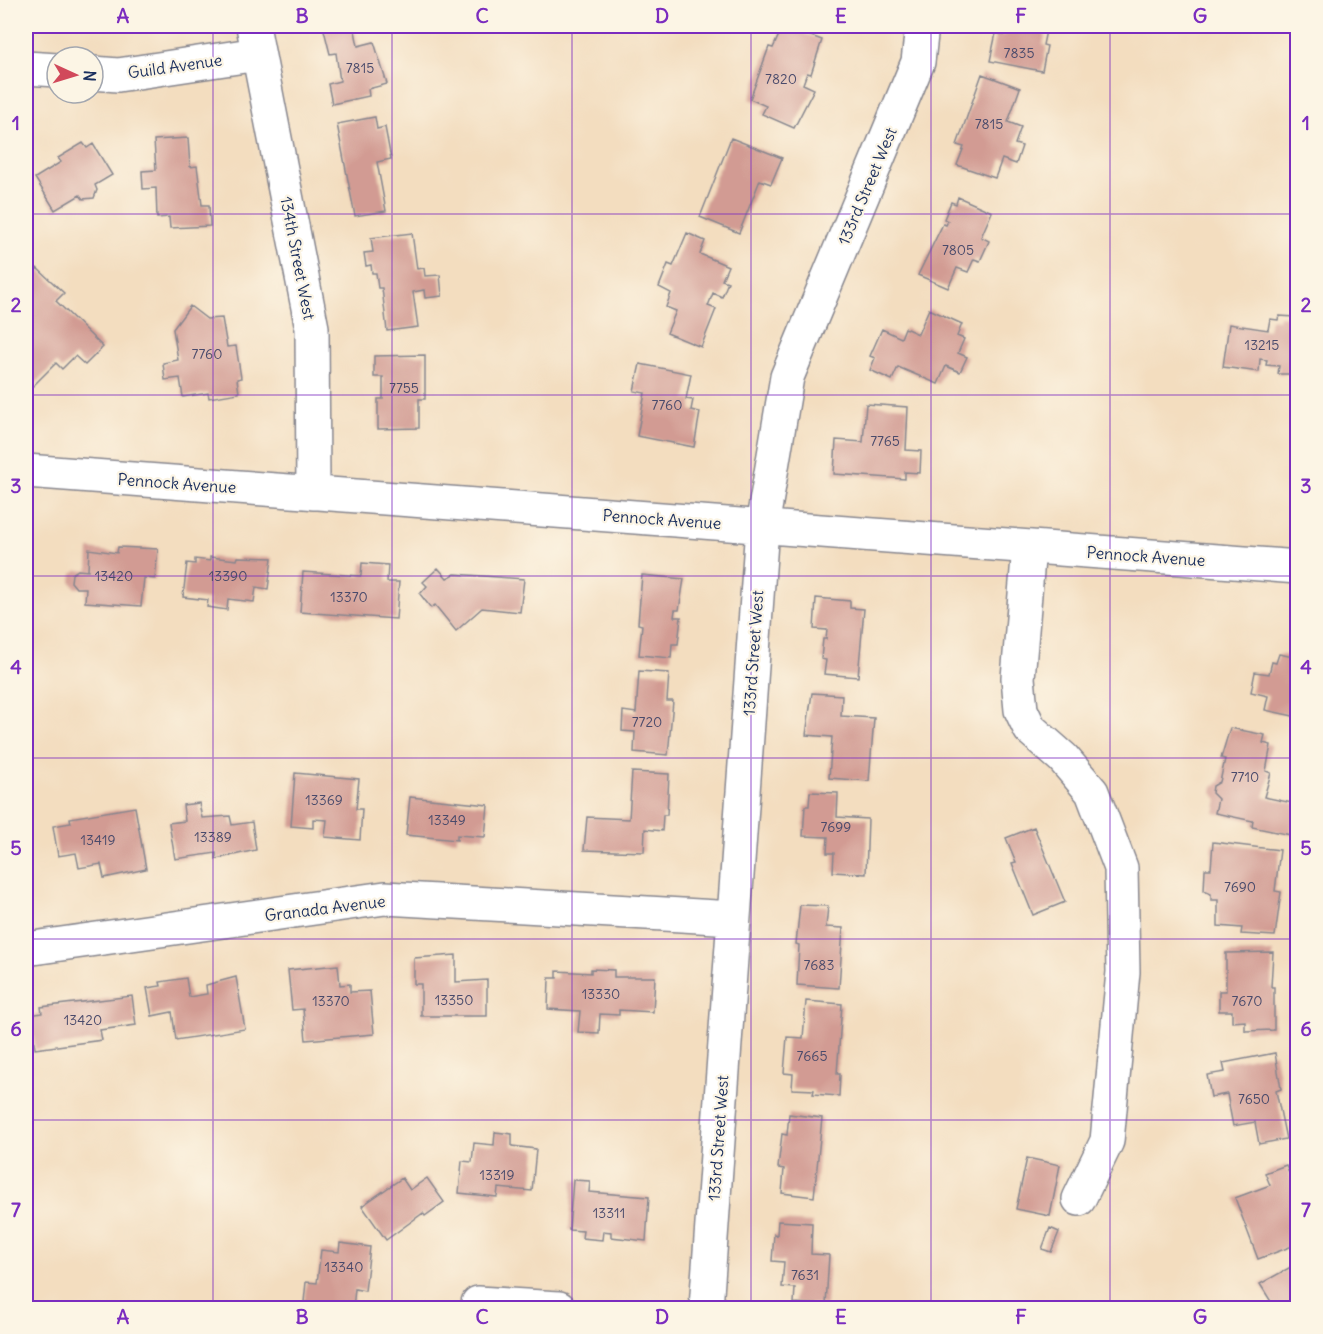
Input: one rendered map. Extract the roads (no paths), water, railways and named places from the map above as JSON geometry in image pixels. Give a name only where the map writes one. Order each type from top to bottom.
[{"type":"street","name":"133rd Street West","points":[[706,1308],[762,527],[788,377],[918,63],[922,26]]},
{"type":"street","name":"Guild Avenue","points":[[105,74],[118,75],[255,40]]},
{"type":"street","name":"134th Street West","points":[[255,40],[312,328],[313,493]]},
{"type":"street","points":[[26,68],[45,69]]},
{"type":"street","name":"Pennock Avenue","points":[[26,471],[1298,567]]},
{"type":"street","points":[[1029,547],[1018,678],[1021,710],[1030,729],[1063,758],[1092,792],[1121,868],[1123,972],[1107,1141],[1078,1199]]},
{"type":"street","name":"Granada Avenue","points":[[26,949],[385,898],[734,918]]},
{"type":"street","points":[[478,1303],[559,1308]]}]
